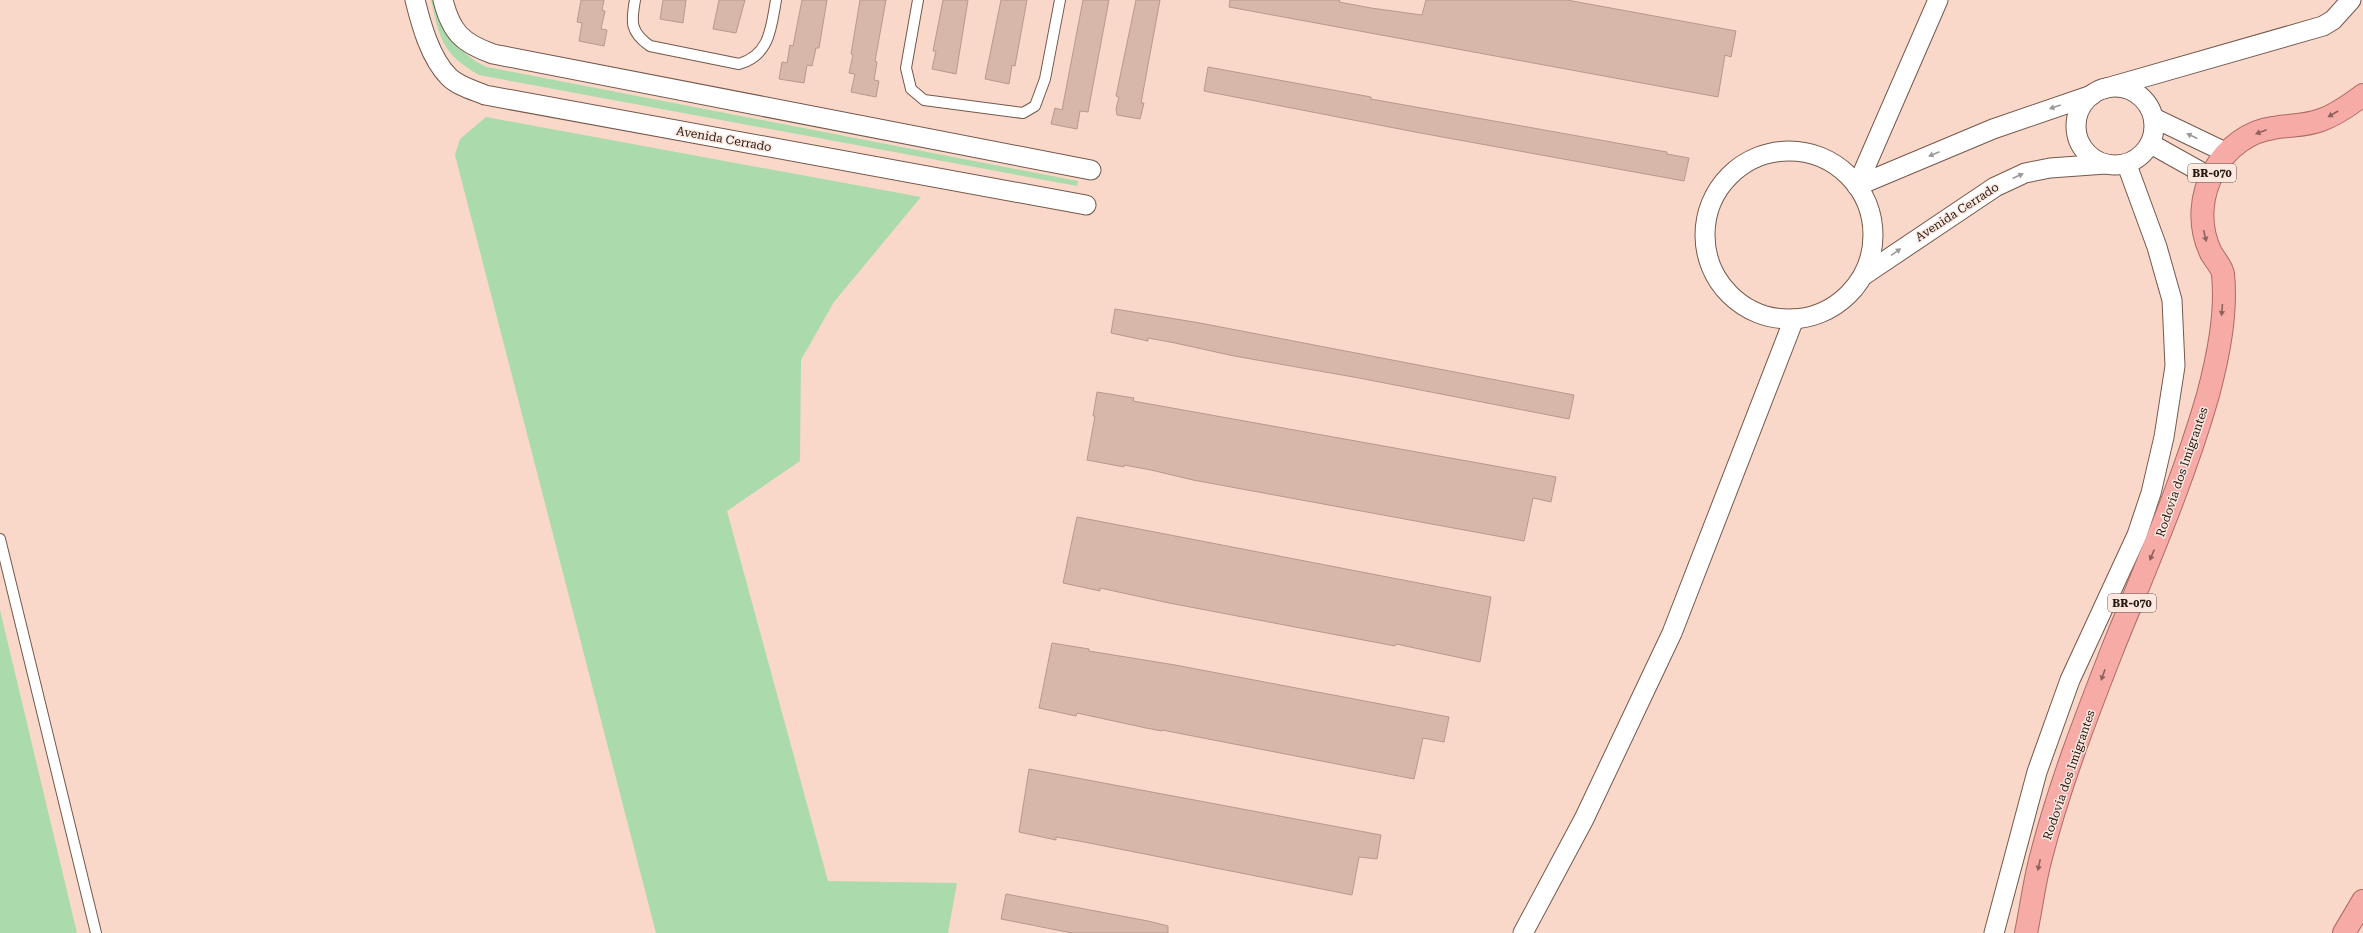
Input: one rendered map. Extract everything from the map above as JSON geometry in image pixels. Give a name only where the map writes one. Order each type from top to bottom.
[{"type":"highway","name":"Rodovia dos Imigrantes","points":[[2026,933],[2040,861],[2064,782],[2113,650],[2164,527],[2208,395],[2220,341],[2223,299],[2223,271],[2212,255],[2203,225],[2204,194],[2210,177],[2227,153],[2249,136],[2270,128],[2299,126],[2322,120],[2363,94]]},
{"type":"highway","points":[[2344,933],[2363,901]]},
{"type":"street","name":"Avenida Cerrado","points":[[415,0],[422,26],[433,52],[449,77],[464,86],[485,95],[1086,205]]},
{"type":"street","points":[[443,0],[457,33],[471,46],[492,54],[1091,170]]},
{"type":"street","points":[[1857,186],[1938,0]]},
{"type":"street","points":[[1857,186],[1992,129],[2097,92],[2323,26],[2333,20],[2351,0]]},
{"type":"street","points":[[1994,933],[2037,772],[2070,680],[2137,535],[2151,492],[2164,437],[2175,366],[2172,300],[2157,246],[2127,165],[2143,155],[2151,144],[2154,131],[2152,112],[2148,96],[2150,89],[2156,80],[2175,69]]},
{"type":"street","points":[[2097,92],[2116,87],[2129,90],[2140,96],[2152,112],[2227,153]]},
{"type":"street","name":"Avenida Cerrado","points":[[2097,92],[2080,110],[2076,128],[2078,140],[2085,151],[2094,159],[2106,164]]},
{"type":"street","points":[[2151,144],[2210,177]]},
{"type":"street","name":"Avenida Cerrado","points":[[1864,275],[1873,248],[1873,219],[1862,192],[1844,170],[1819,156],[1790,150],[1762,154],[1738,166],[1719,185],[1707,209],[1703,235],[1708,261],[1720,285],[1739,303],[1765,316],[1794,319],[1822,313],[1846,298],[1864,275],[1994,187],[2025,173],[2050,168],[2106,164],[2127,165]]},
{"type":"street","points":[[1523,933],[1584,819],[1672,633],[1794,319]]},
{"type":"lane","points":[[635,0],[633,27],[640,39],[650,46],[739,64],[752,60],[762,50],[770,33],[776,0]]},
{"type":"lane","points":[[918,0],[906,68],[911,89],[924,100],[1024,113],[1035,106],[1045,79],[1060,0]]},
{"type":"lane","points":[[0,539],[96,933]]},
{"type":"green space","points":[[431,0],[440,0],[447,22],[455,40],[461,48],[467,55],[487,67],[1078,181],[1077,186],[479,75],[457,60],[444,44],[437,25]]},
{"type":"green space","points":[[486,117],[921,197],[834,302],[801,360],[800,461],[727,511],[828,881],[957,883],[948,933],[656,933],[455,155],[460,139]]},
{"type":"green space","points":[[0,610],[77,933],[0,933]]},
{"type":"building","points":[[581,0],[604,0],[602,10],[605,11],[601,29],[607,30],[604,46],[579,41],[582,23],[577,22]]},
{"type":"building","points":[[663,0],[686,0],[683,23],[660,19]]},
{"type":"building","points":[[719,0],[745,0],[736,33],[713,29]]},
{"type":"building","points":[[802,0],[827,0],[819,48],[816,48],[812,66],[807,65],[804,83],[779,79],[782,62],[787,63],[790,45],[793,46]]},
{"type":"building","points":[[860,0],[886,0],[875,61],[877,62],[874,80],[879,81],[876,97],[851,92],[855,74],[849,73],[853,55],[851,54]]},
{"type":"building","points":[[943,0],[968,0],[956,74],[932,69],[936,51],[933,51]]},
{"type":"building","points":[[1001,0],[1027,0],[1015,66],[1012,65],[1009,84],[985,79]]},
{"type":"building","points":[[1083,0],[1109,0],[1088,112],[1080,111],[1077,129],[1051,124],[1055,108],[1062,110]]},
{"type":"building","points":[[1136,0],[1160,0],[1141,103],[1144,103],[1140,119],[1117,115],[1116,109],[1119,97],[1116,96]]},
{"type":"building","points":[[1230,0],[1340,0],[1339,2],[1371,8],[1422,15],[1426,0],[1567,0],[1736,31],[1731,57],[1725,55],[1718,97],[1229,7]]},
{"type":"building","points":[[1208,67],[1371,97],[1371,99],[1667,152],[1667,154],[1689,158],[1684,181],[1415,132],[1204,91]]},
{"type":"building","points":[[1115,309],[1200,323],[1574,395],[1569,419],[1359,378],[1234,356],[1175,343],[1148,338],[1148,341],[1111,333]]},
{"type":"building","points":[[1097,392],[1134,398],[1133,401],[1556,477],[1551,502],[1533,498],[1524,541],[1193,480],[1151,470],[1124,465],[1124,467],[1087,460],[1095,416],[1093,416]]},
{"type":"building","points":[[1077,517],[1491,597],[1480,662],[1396,644],[1395,646],[1169,603],[1100,588],[1100,591],[1063,583]]},
{"type":"building","points":[[1052,643],[1449,717],[1444,742],[1423,738],[1414,779],[1146,728],[1077,713],[1076,716],[1039,708]]},
{"type":"building","points":[[1029,769],[1381,835],[1377,859],[1359,857],[1352,895],[1084,842],[1056,837],[1056,840],[1019,832]]},
{"type":"building","points":[[1006,894],[1148,921],[1168,926],[1168,933],[1072,933],[1001,919]]}]
